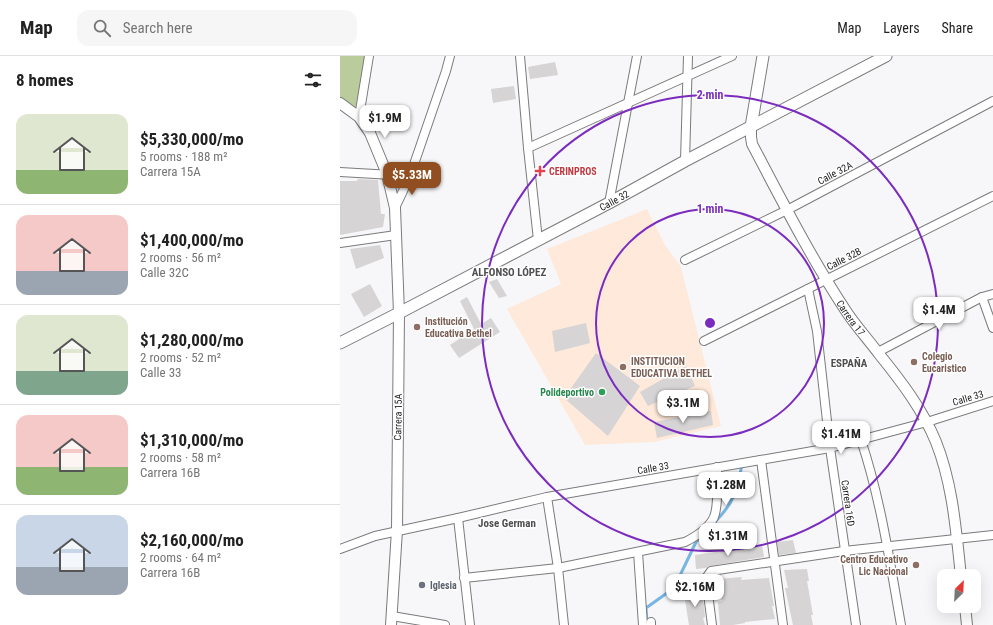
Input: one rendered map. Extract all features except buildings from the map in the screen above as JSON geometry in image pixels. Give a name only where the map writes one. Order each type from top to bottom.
[{"type":"main road","name":"Carrera 17","points":[[751,127],[763,56]]},
{"type":"main road","name":"Calle 32","points":[[340,343],[610,203],[685,161],[886,56]]},
{"type":"street","points":[[359,117],[368,56]]},
{"type":"street","name":"Carrera 15A","points":[[395,208],[410,176],[450,56]]},
{"type":"street","points":[[520,56],[538,240]]},
{"type":"street","points":[[610,203],[637,56]]},
{"type":"street","points":[[685,161],[688,56]]},
{"type":"street","points":[[528,148],[732,56]]},
{"type":"street","name":"Calle 32A","points":[[685,260],[787,210],[993,100]]},
{"type":"street","name":"Carrera 15A","points":[[340,103],[359,117],[370,133],[387,174],[395,208],[399,313],[397,530],[391,621]]},
{"type":"street","name":"Carrera 17","points":[[751,127],[752,144],[826,280],[860,331],[900,381],[927,422],[945,468],[951,496],[960,569]]},
{"type":"street","points":[[340,172],[410,176]]},
{"type":"street","name":"Calle 32B","points":[[704,341],[993,196]]},
{"type":"street","points":[[340,243],[396,235]]},
{"type":"street","name":"Carrera 16D","points":[[808,289],[817,331],[830,448],[856,625]]},
{"type":"street","points":[[878,352],[982,297],[993,294]]},
{"type":"street","points":[[982,297],[993,328]]},
{"type":"street","name":"Calle 33","points":[[340,549],[375,536],[397,530],[458,518],[547,497],[717,466],[830,448],[927,422],[993,401]]},
{"type":"street","points":[[862,440],[870,466],[887,546],[901,625]]},
{"type":"street","points":[[761,460],[783,625]]},
{"type":"street","points":[[464,578],[558,568],[685,542],[700,533],[714,518],[717,499],[717,466]]},
{"type":"street","points":[[547,497],[558,568],[564,625]]},
{"type":"street","points":[[458,518],[470,625]]},
{"type":"street","points":[[712,625],[706,578],[711,571],[844,551],[993,534]]},
{"type":"street","points":[[638,552],[649,624]]},
{"type":"street","points":[[965,613],[967,625]]},
{"type":"street","points":[[391,621],[445,625]]},
{"type":"shaded area","name":"INSTITUCION EDUCATIVA BETHEL","points":[[647,209],[665,245],[681,267],[721,426],[654,442],[585,445],[507,309],[561,284],[547,249]]},
{"type":"green space","points":[[340,56],[368,56],[357,120],[340,106]]},
{"type":"waterway","points":[[713,524],[726,510],[733,497],[742,465]]},
{"type":"waterway","points":[[647,625],[646,608],[674,588],[696,542],[704,534]]},
{"type":"place","name":"CERINPROS","points":[[540,171]]},
{"type":"place","name":"Institución Educativa Bethel","points":[[417,327]]},
{"type":"place","name":"Colegio Eucaristico","points":[[914,362]]},
{"type":"place","name":"INSTITUCION EDUCATIVA BETHEL","points":[[623,367]]},
{"type":"place","name":"Polideportivo","points":[[602,392]]},
{"type":"place","name":"Centro Educativo Lic Nacional","points":[[916,565]]},
{"type":"place","name":"Iglesia","points":[[422,585]]},
{"type":"district","name":"ALFONSO LÓPEZ","points":[[509,272]]},
{"type":"district","name":"ESPAÑA","points":[[849,363]]},
{"type":"district","name":"Jose German","points":[[507,523]]}]
